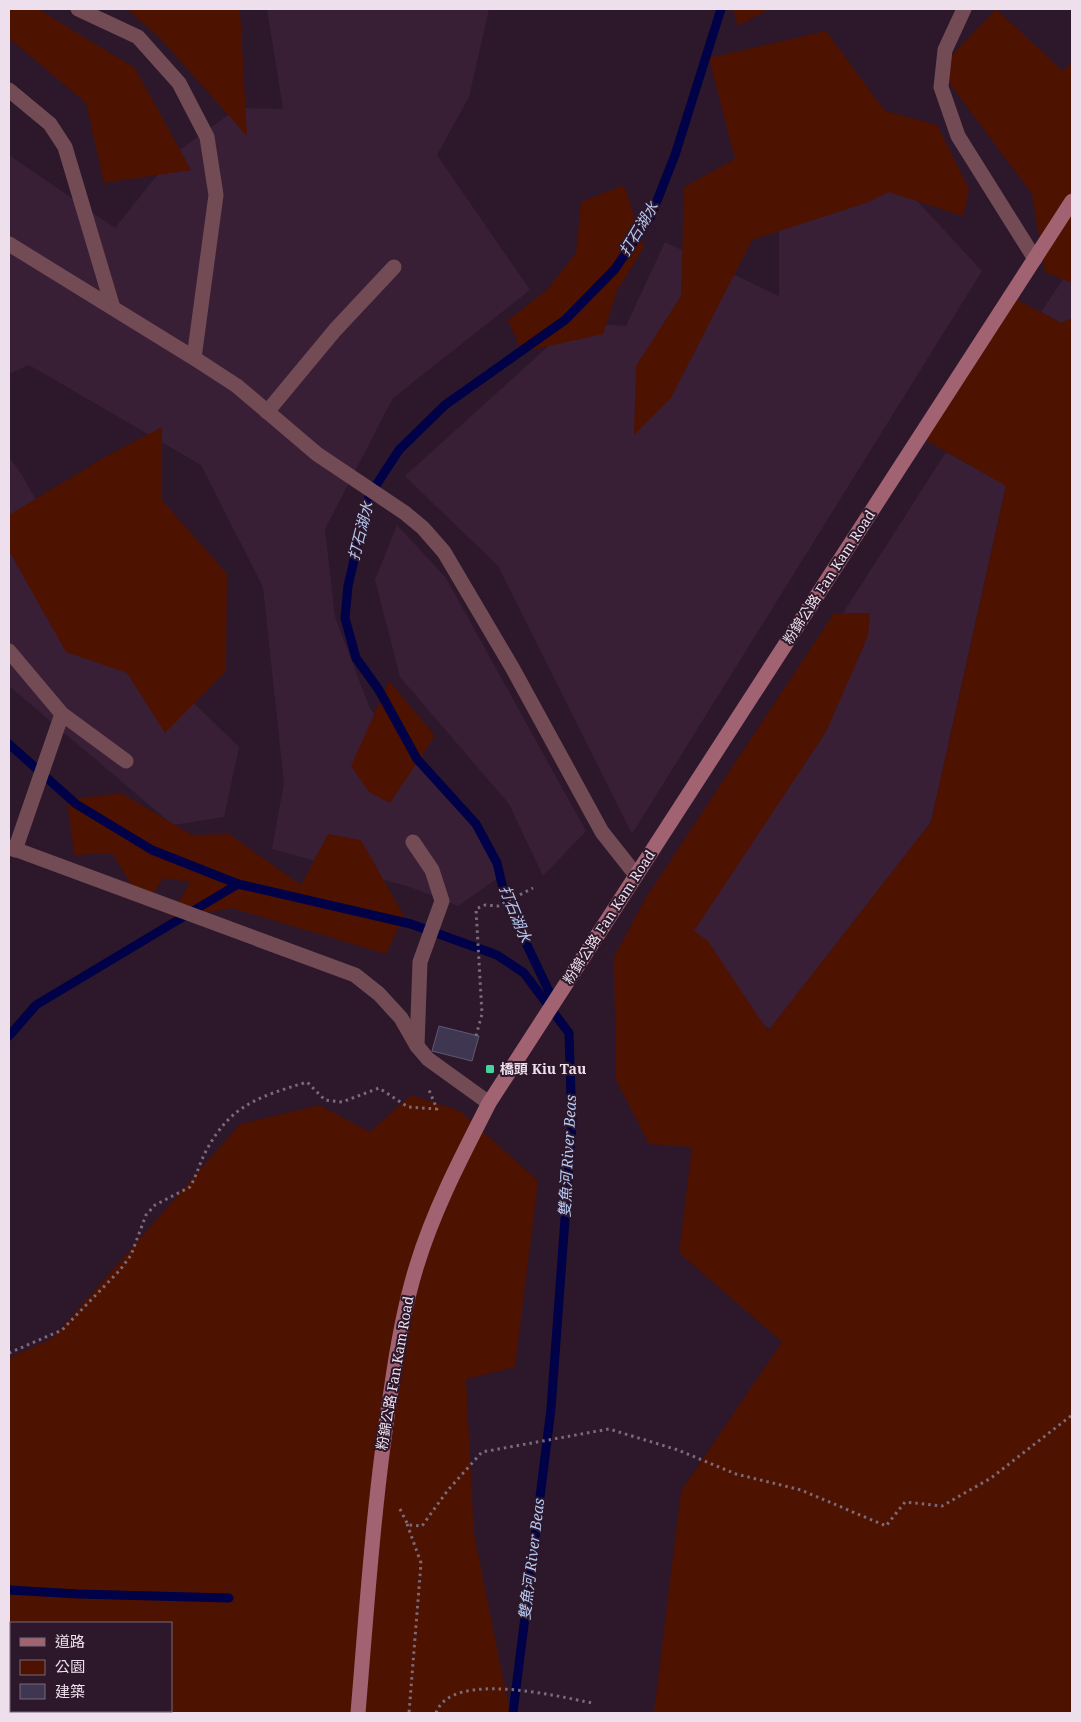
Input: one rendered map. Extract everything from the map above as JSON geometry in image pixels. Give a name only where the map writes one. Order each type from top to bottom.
[{"type":"main road","name":"粉錦公路 Fan Kam Road","points":[[358,1713],[381,1454],[401,1327],[416,1265],[436,1214],[489,1103],[1072,201]]},
{"type":"street","points":[[78,9],[138,37],[179,83],[207,137],[216,195],[194,358]]},
{"type":"street","points":[[964,9],[945,50],[940,87],[958,136],[1035,259]]},
{"type":"street","points":[[9,90],[50,124],[65,146],[114,308]]},
{"type":"street","points":[[10,246],[114,308],[237,386],[317,454],[405,513],[423,528],[444,552],[513,669],[602,832],[636,875]]},
{"type":"street","points":[[267,412],[335,330],[394,267]]},
{"type":"street","points":[[9,651],[62,714],[126,761]]},
{"type":"street","points":[[62,714],[35,794],[12,848],[355,975],[379,994],[402,1018],[417,1046],[428,1059],[489,1103]]},
{"type":"street","points":[[412,842],[432,870],[442,900],[420,962],[417,1046]]},
{"type":"path","points":[[476,1036],[482,1014],[476,909],[485,905],[498,906],[533,888]]},
{"type":"path","points":[[9,1353],[62,1330],[120,1270],[131,1255],[146,1216],[155,1205],[190,1187],[204,1153],[221,1125],[257,1098],[307,1082],[325,1100],[342,1102],[379,1088],[408,1107],[437,1109],[426,1085]]},
{"type":"path","points":[[397,1504],[408,1525],[422,1526],[448,1490],[482,1452],[609,1429],[678,1450],[736,1474],[801,1490],[886,1526],[905,1502],[942,1506],[991,1478],[1072,1414]]},
{"type":"path","points":[[406,1520],[421,1563],[409,1713]]},
{"type":"path","points":[[436,1713],[439,1705],[448,1697],[474,1688],[543,1694],[592,1703]]},
{"type":"shaded area","points":[[267,9],[489,9],[469,97],[437,155],[530,290],[393,398],[325,529],[335,617],[370,709],[474,821],[502,875],[458,906],[410,887],[272,849],[284,783],[263,587],[201,465],[29,365],[9,374],[9,155],[115,228],[174,154],[238,108],[283,109]]},
{"type":"shaded area","points":[[894,176],[982,271],[632,834],[498,566],[405,476],[575,322],[626,326],[665,242],[779,296],[779,221]]},
{"type":"shaded area","points":[[1072,266],[1072,318],[1061,323],[1041,312]]},
{"type":"shaded area","points":[[946,452],[1006,485],[931,822],[770,1029],[633,942]]},
{"type":"shaded area","points":[[9,457],[22,475],[95,607],[239,747],[224,817],[173,825],[9,686]]},
{"type":"shaded area","points":[[397,525],[446,578],[586,831],[543,876],[509,804],[400,677],[375,580]]},
{"type":"green space","points":[[9,9],[38,9],[135,68],[191,170],[104,183],[86,103],[9,38]]},
{"type":"green space","points":[[127,9],[240,9],[247,136],[160,38]]},
{"type":"green space","points":[[733,9],[769,9],[738,26]]},
{"type":"green space","points":[[996,9],[1063,71],[1072,63],[1072,283],[1045,272],[1032,194],[939,69]]},
{"type":"green space","points":[[826,31],[885,111],[937,125],[969,189],[963,216],[889,192],[866,203],[752,240],[671,398],[634,435],[636,366],[681,296],[684,187],[735,159],[709,58]]},
{"type":"green space","points":[[624,185],[644,247],[618,289],[603,334],[522,352],[508,320],[548,289],[576,253],[581,202]]},
{"type":"green space","points":[[1014,298],[1061,323],[1072,318],[1072,1713],[654,1713],[681,1491],[782,1342],[679,1253],[692,1147],[649,1144],[616,1080],[614,957],[647,896],[834,613],[870,613],[868,636],[826,732],[694,931],[708,941],[768,1031],[931,822],[1006,486],[924,439]]},
{"type":"green space","points":[[162,427],[162,500],[227,574],[226,671],[165,733],[127,673],[66,652],[9,551],[9,515],[103,458]]},
{"type":"green space","points":[[389,681],[435,736],[390,803],[369,792],[351,766]]},
{"type":"green space","points":[[121,793],[192,835],[229,834],[301,885],[328,834],[361,840],[404,916],[386,954],[232,908],[170,919],[190,882],[163,878],[145,907],[112,853],[74,855],[67,800]]},
{"type":"green space","points":[[411,1095],[460,1111],[538,1181],[515,1367],[466,1379],[474,1533],[510,1713],[9,1713],[9,1358],[53,1338],[240,1124],[319,1105],[370,1132]]},
{"type":"building","points":[[439,1026],[479,1036],[472,1061],[432,1051]]},
{"type":"waterway","name":"打石湖水","points":[[555,1004],[506,901],[497,863],[476,824],[417,759],[379,690],[356,658],[345,618],[348,586],[369,496],[399,450],[445,405],[565,320],[615,269],[651,216],[675,155],[721,9]]},
{"type":"waterway","name":"雙魚河 River Beas","points":[[9,744],[76,804],[152,850],[238,884],[411,924],[497,955],[524,973],[569,1033],[572,1124],[551,1409],[513,1713]]},
{"type":"waterway","points":[[9,1036],[36,1005],[238,884]]},
{"type":"waterway","points":[[9,1590],[229,1598]]},
{"type":"place","name":"橋頭 Kiu Tau","points":[[490,1069]]}]
